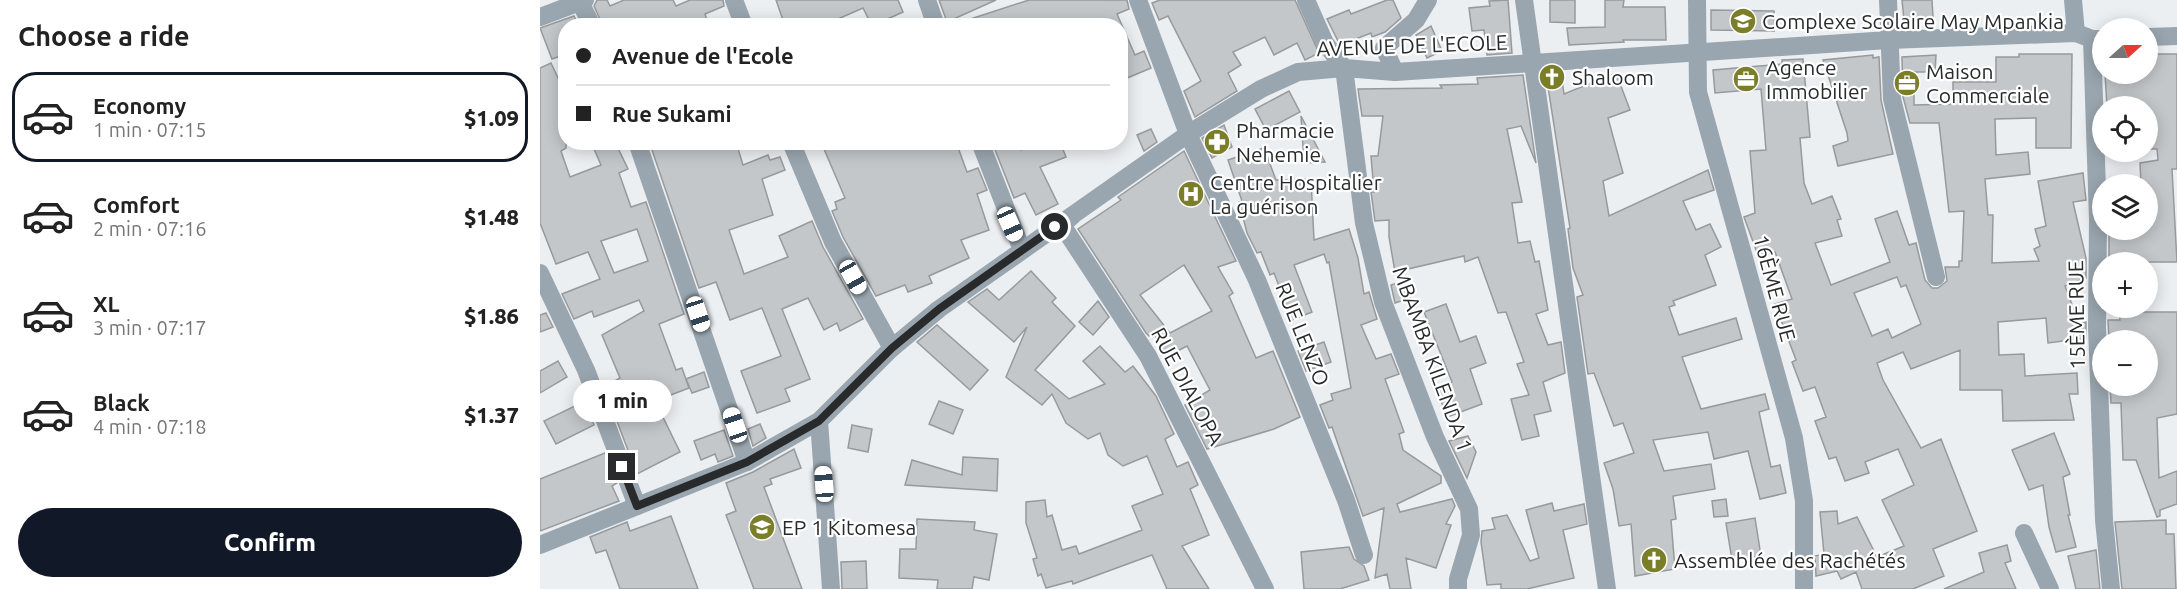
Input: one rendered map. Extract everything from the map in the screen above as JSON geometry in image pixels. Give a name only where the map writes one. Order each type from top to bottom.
[{"type":"street","points":[[734,0],[741,18]]},
{"type":"street","points":[[927,0],[933,18]]},
{"type":"street","name":"RUE LENZO","points":[[1138,0],[1188,134],[1257,280],[1346,500],[1364,555]]},
{"type":"street","points":[[1306,0],[1325,43],[1344,68]]},
{"type":"street","points":[[1524,0],[1607,589]]},
{"type":"street","name":"16ÈME RUE","points":[[1697,0],[1698,92],[1794,438],[1804,501],[1804,589]]},
{"type":"street","points":[[1888,0],[1892,99],[1936,277]]},
{"type":"street","name":"15ÈME RUE","points":[[2073,0],[2090,37],[2098,220],[2097,327],[2104,520],[2111,589]]},
{"type":"street","points":[[540,17],[582,1],[589,18]]},
{"type":"street","points":[[1395,72],[1384,48],[1416,20],[1422,1]]},
{"type":"street","points":[[2158,37],[2177,36]]},
{"type":"street","name":"AVENUE DE L'ECOLE","points":[[540,545],[747,462],[819,421],[892,348],[939,309],[1188,134],[1261,89],[1298,72],[1344,68],[1395,72],[1889,40],[2090,37]]},
{"type":"street","name":"MBAMBA KILENDA 1","points":[[1344,68],[1365,223],[1383,302],[1435,437],[1469,509],[1471,535],[1458,579],[1458,589]]},
{"type":"street","points":[[640,150],[747,462]]},
{"type":"street","points":[[794,150],[833,242],[892,348]]},
{"type":"street","points":[[983,150],[1022,250]]},
{"type":"street","name":"RUE DIALOPA","points":[[1072,216],[1062,225],[1148,356],[1265,589]]},
{"type":"street","points":[[540,273],[586,370],[637,506]]},
{"type":"street","points":[[819,421],[831,589]]},
{"type":"street","points":[[2024,533],[2050,589]]},
{"type":"building","points":[[597,0],[607,0],[610,6],[624,0],[673,0],[676,6],[690,0],[723,0],[724,6],[705,14],[706,18],[599,18],[594,6]]},
{"type":"building","points":[[776,0],[898,0],[903,12],[890,18],[868,18],[863,8],[840,18],[782,18]]},
{"type":"building","points":[[939,0],[996,0],[956,18],[946,18]]},
{"type":"building","points":[[1029,0],[1127,0],[1129,9],[1117,14],[1119,18],[973,18]]},
{"type":"building","points":[[1160,0],[1295,0],[1319,53],[1305,60],[1297,43],[1274,55],[1265,37],[1233,52],[1241,65],[1228,73],[1237,91],[1195,117],[1184,91],[1201,81],[1168,16],[1159,20],[1152,3]]},
{"type":"building","points":[[1387,0],[1393,0],[1401,18],[1385,32],[1372,37],[1371,33],[1340,45],[1327,19],[1349,10],[1351,14]]},
{"type":"building","points":[[1508,0],[1512,53],[1487,55],[1484,30],[1472,31],[1469,8],[1490,6],[1489,1]]},
{"type":"building","points":[[1550,0],[1575,0],[1575,23],[1550,22]]},
{"type":"building","points":[[1605,0],[1624,0],[1623,7],[1665,7],[1666,40],[1623,40],[1624,42],[1569,45],[1567,28],[1605,27]]},
{"type":"building","points":[[1902,0],[1932,0],[1933,17],[1904,20]]},
{"type":"building","name":"Complexe Scolaire May Mpankia","points":[[1711,10],[1774,11],[1774,31],[1711,30]]},
{"type":"building","points":[[558,22],[558,57],[552,59],[540,28]]},
{"type":"building","points":[[1431,26],[1442,51],[1427,58],[1416,35]]},
{"type":"building","points":[[1128,39],[1135,55],[1144,51],[1151,68],[1128,78]]},
{"type":"building","points":[[2019,54],[2072,54],[2071,148],[2036,148],[2036,118],[1995,119],[1996,155],[2028,152],[2030,174],[1985,179],[1988,215],[1993,215],[1992,263],[2039,261],[2034,249],[2040,246],[2035,229],[2046,226],[2038,181],[2083,173],[2086,200],[2073,202],[2086,258],[2086,278],[2065,286],[2079,323],[2086,322],[2086,338],[2048,343],[2046,318],[1998,322],[1999,355],[2024,354],[2025,376],[2077,373],[2078,394],[2069,394],[2074,420],[2003,421],[2002,390],[1960,390],[1960,350],[1911,369],[1903,352],[1877,363],[1883,380],[1921,448],[1941,439],[1977,531],[1933,549],[1944,576],[1913,589],[1862,589],[1856,572],[1841,579],[1837,571],[1816,576],[1815,556],[1824,554],[1820,512],[1837,511],[1838,524],[1857,517],[1877,557],[1904,546],[1882,500],[1914,485],[1898,449],[1865,462],[1869,473],[1845,481],[1836,457],[1829,459],[1815,421],[1826,417],[1815,387],[1803,391],[1792,362],[1796,360],[1775,304],[1792,299],[1775,252],[1759,258],[1744,217],[1755,213],[1750,151],[1766,150],[1761,89],[1715,93],[1713,70],[1782,64],[1782,60],[1803,59],[1810,137],[1800,138],[1804,183],[1812,204],[1832,196],[1841,219],[1837,220],[1842,236],[1815,243],[1831,285],[1890,262],[1875,219],[1897,211],[1909,245],[1916,243],[1925,280],[1932,288],[1938,288],[1947,281],[1945,267],[1959,267],[1959,261],[1962,261],[1964,211],[1949,212],[1939,123],[1910,123],[1903,97],[1902,57],[1936,55],[1935,72],[1914,72],[1914,105],[1953,104],[1953,82],[1996,82],[1996,57],[2019,57]],"holes":[[[1897,277],[1901,287],[1906,285],[1921,324],[1892,338],[1888,329],[1872,336],[1854,293]]]},
{"type":"building","points":[[2158,54],[2177,54],[2177,169],[2172,169],[2177,262],[2158,262],[2158,252],[2109,252],[2109,240],[2158,240],[2158,174],[2141,174],[2140,163],[2158,162],[2158,96],[2106,96],[2106,84],[2158,84]]},
{"type":"building","points":[[1873,55],[1873,58],[1879,57],[1881,100],[1893,154],[1838,166],[1833,146],[1848,141],[1847,133],[1823,60]]},
{"type":"building","points":[[551,63],[558,78],[558,150],[563,150],[561,151],[570,177],[601,165],[594,150],[619,150],[628,169],[619,173],[631,207],[646,202],[684,314],[659,324],[676,370],[682,368],[689,388],[655,401],[680,452],[637,474],[604,387],[620,378],[602,335],[644,311],[639,300],[594,317],[592,311],[574,319],[562,294],[600,279],[588,252],[556,264],[540,223],[540,68]],"holes":[[[637,229],[648,261],[614,273],[601,241]]]},
{"type":"building","points":[[1561,73],[1564,94],[1616,73],[1630,110],[1608,118],[1623,173],[1603,181],[1609,216],[1708,170],[1714,190],[1683,201],[1696,230],[1710,224],[1721,247],[1705,255],[1716,285],[1673,301],[1675,305],[1669,307],[1679,335],[1736,318],[1742,339],[1682,357],[1701,409],[1765,394],[1769,409],[1759,412],[1771,467],[1780,465],[1786,493],[1760,499],[1748,451],[1714,459],[1708,432],[1653,440],[1664,471],[1711,464],[1715,489],[1673,496],[1676,519],[1671,520],[1675,569],[1635,576],[1631,524],[1619,526],[1613,489],[1604,463],[1634,453],[1623,423],[1614,426],[1594,373],[1588,374],[1577,297],[1583,295],[1573,268],[1568,229],[1570,228],[1546,74]]},
{"type":"building","points":[[1523,75],[1536,163],[1521,126],[1507,129],[1522,202],[1512,203],[1518,243],[1530,241],[1535,262],[1539,261],[1548,310],[1536,314],[1548,345],[1561,342],[1565,373],[1543,382],[1551,411],[1534,415],[1539,436],[1522,440],[1511,399],[1529,395],[1517,364],[1524,362],[1506,312],[1498,313],[1478,257],[1465,262],[1464,256],[1395,272],[1389,237],[1389,220],[1375,221],[1371,192],[1374,192],[1371,156],[1378,156],[1383,116],[1362,116],[1358,89],[1442,88],[1440,85],[1478,84],[1477,78]]},
{"type":"building","points":[[1289,91],[1300,112],[1266,130],[1255,109]]},
{"type":"building","points":[[1301,116],[1325,162],[1304,163]]},
{"type":"building","name":"Pharmacie Nehemie","points":[[1224,125],[1232,147],[1212,158],[1202,138]]},
{"type":"building","points":[[1151,129],[1157,142],[1144,151],[1137,135]]},
{"type":"building","points":[[1264,148],[1276,180],[1311,179],[1314,240],[1349,229],[1358,258],[1364,294],[1369,292],[1377,319],[1361,325],[1376,359],[1391,354],[1399,374],[1385,379],[1404,432],[1399,434],[1403,450],[1441,476],[1441,483],[1397,504],[1400,512],[1452,499],[1455,506],[1446,524],[1451,525],[1436,568],[1406,558],[1411,589],[1390,589],[1387,574],[1375,578],[1384,508],[1363,516],[1332,427],[1329,428],[1320,405],[1333,400],[1331,394],[1351,388],[1329,262],[1327,263],[1324,254],[1294,265],[1312,312],[1292,320],[1274,273],[1270,275],[1261,252],[1257,253],[1247,233],[1239,202],[1242,201],[1228,160]]},
{"type":"building","points":[[652,150],[738,150],[743,165],[768,155],[770,160],[780,157],[785,170],[762,179],[773,215],[729,230],[744,274],[788,257],[779,236],[812,221],[823,247],[863,319],[840,331],[837,323],[824,330],[808,298],[782,309],[810,379],[785,389],[790,401],[757,413],[741,371],[781,356],[762,308],[730,320],[716,282],[699,288]]},
{"type":"building","points":[[824,150],[959,150],[967,172],[978,168],[987,190],[977,194],[989,230],[961,240],[969,258],[929,276],[932,283],[908,292],[905,285],[876,296],[843,237],[832,211],[837,209],[835,202],[845,198]]},
{"type":"building","points":[[995,150],[1063,150],[1066,157],[1040,167],[1058,204],[1036,215],[1025,193],[1014,198]]},
{"type":"building","points":[[1184,151],[1236,261],[1218,267],[1233,293],[1229,296],[1256,358],[1273,351],[1300,417],[1274,429],[1207,449],[1185,405],[1210,390],[1187,346],[1166,357],[1153,332],[1149,336],[1146,333],[1078,229],[1121,200],[1118,197]],"holes":[[[1184,265],[1212,311],[1170,333],[1140,295]]]},
{"type":"building","points":[[1031,271],[1056,298],[1052,302],[1075,326],[1035,370],[1069,399],[1105,384],[1083,361],[1100,346],[1125,372],[1133,366],[1156,396],[1174,434],[1165,439],[1177,467],[1188,462],[1198,485],[1190,489],[1209,535],[1182,546],[1209,589],[1167,589],[1152,555],[1073,584],[1072,581],[1046,588],[1041,574],[1038,576],[1033,559],[1037,558],[1026,523],[1026,502],[1045,500],[1047,517],[1052,515],[1062,550],[1076,546],[1079,554],[1142,530],[1132,506],[1163,494],[1147,456],[1123,466],[1108,455],[1100,433],[1088,439],[1066,423],[1052,394],[1042,405],[1006,377],[1027,327],[1014,342],[968,302],[987,289],[999,300]]},
{"type":"building","points":[[1404,281],[1410,298],[1395,303],[1391,285]]},
{"type":"building","points":[[1098,301],[1109,317],[1093,335],[1079,322]]},
{"type":"building","points":[[1446,304],[1460,342],[1476,336],[1486,363],[1470,369],[1482,404],[1447,417],[1436,388],[1452,382],[1424,312]]},
{"type":"building","points":[[2158,312],[2177,312],[2177,414],[2157,418],[2159,478],[2177,471],[2177,504],[2160,510],[2160,516],[2157,517],[2136,460],[2123,460],[2121,403],[2111,403],[2111,396],[2158,396],[2158,330],[2108,330],[2108,320],[2120,320],[2120,318],[2158,318]]},
{"type":"building","points":[[546,313],[553,327],[540,332],[540,315]]},
{"type":"building","points":[[937,325],[988,370],[970,390],[917,342]]},
{"type":"building","points":[[1324,342],[1331,362],[1306,371],[1298,351]]},
{"type":"building","points":[[558,361],[567,377],[540,393],[540,371]]},
{"type":"building","points":[[704,372],[709,387],[692,393],[686,379]]},
{"type":"building","points":[[585,401],[594,425],[556,444],[544,421]]},
{"type":"building","points":[[939,401],[963,410],[953,434],[929,424]]},
{"type":"building","points":[[760,424],[766,438],[753,446],[748,429]]},
{"type":"building","points":[[852,425],[872,429],[868,452],[848,448]]},
{"type":"building","points":[[724,430],[733,456],[718,462],[715,454],[701,460],[694,441]]},
{"type":"building","points":[[2054,433],[2070,474],[2063,477],[2070,515],[2068,515],[2076,547],[2056,552],[2049,527],[2043,485],[2029,490],[2012,450]]},
{"type":"building","points":[[1468,436],[1476,452],[1467,478],[1449,441]]},
{"type":"building","points":[[794,449],[801,468],[770,479],[772,484],[764,487],[802,589],[754,589],[726,515],[736,511],[726,483],[753,472]]},
{"type":"building","points":[[605,453],[617,483],[612,486],[619,501],[540,531],[540,479]]},
{"type":"building","points":[[963,457],[998,459],[997,491],[905,485],[912,460],[962,475]]},
{"type":"building","points":[[1726,499],[1728,516],[1714,517],[1712,501]]},
{"type":"building","points":[[1552,503],[1554,511],[1584,504],[1587,524],[1563,530],[1574,578],[1527,589],[1501,589],[1501,584],[1487,585],[1481,542],[1482,531],[1495,529],[1492,518],[1507,515],[1530,561],[1539,558],[1526,510]]},
{"type":"building","points":[[671,516],[698,589],[620,589],[606,550],[596,553],[590,537],[627,522],[630,531]]},
{"type":"building","points":[[1755,518],[1761,556],[1732,560],[1726,523]]},
{"type":"building","points":[[917,519],[975,522],[974,530],[997,534],[989,580],[974,577],[972,589],[937,589],[938,580],[899,578],[900,549],[916,549]]},
{"type":"building","points":[[2166,520],[2166,534],[2174,534],[2176,589],[2122,589],[2115,522]]},
{"type":"building","points":[[2007,545],[2011,561],[2005,563],[2016,589],[1944,589],[1984,572],[1979,553]]},
{"type":"building","points":[[1349,547],[1354,559],[1364,566],[1369,580],[1340,589],[1304,589],[1301,552]]},
{"type":"building","points":[[2096,550],[2100,589],[2076,589],[2068,556]]},
{"type":"building","points":[[866,561],[867,589],[842,589],[841,562]]},
{"type":"place","name":"Complexe Scolaire May Mpankia","points":[[1743,21]]},
{"type":"place","name":"Shaloom","points":[[1552,77]]},
{"type":"place","name":"Agence Immobilier","points":[[1746,79]]},
{"type":"place","name":"Maison Commerciale","points":[[1907,83]]},
{"type":"place","name":"Pharmacie Nehemie","points":[[1217,142]]},
{"type":"place","name":"Centre Hospitalier La guérison","points":[[1191,194]]},
{"type":"place","name":"EP 1 Kitomesa","points":[[762,527]]},
{"type":"place","name":"Assemblée des Rachétés","points":[[1654,560]]},
{"type":"route","points":[[622,467],[637,506],[747,462],[819,421],[892,348],[939,309],[1055,227]]}]
